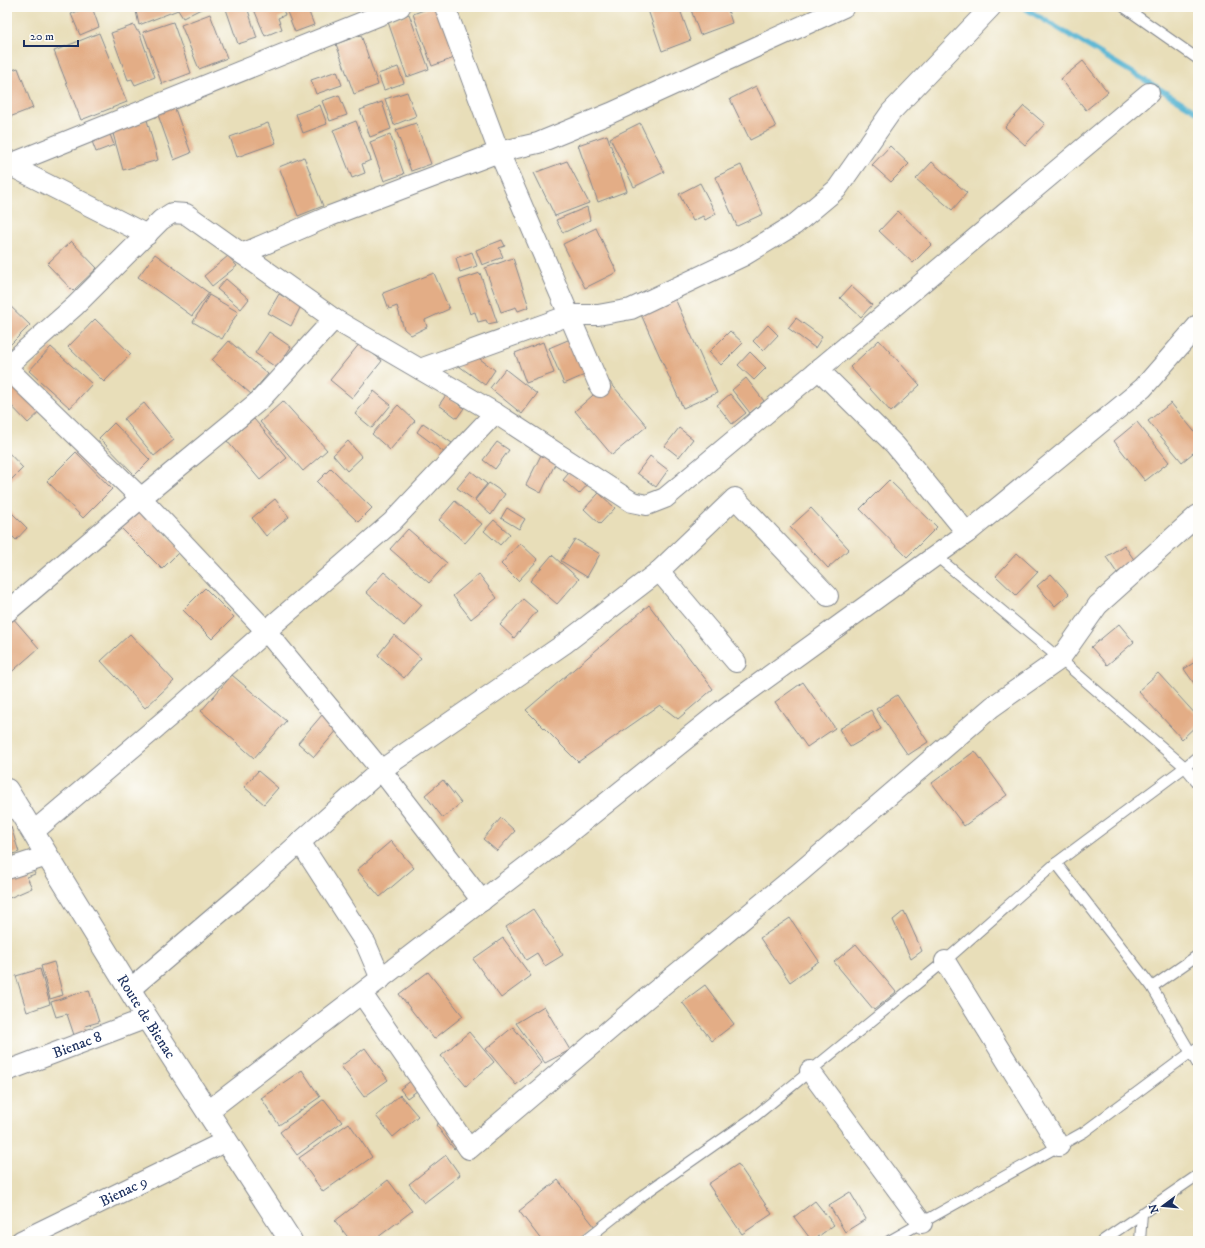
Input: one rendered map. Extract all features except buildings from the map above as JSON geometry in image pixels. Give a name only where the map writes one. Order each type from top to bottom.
[{"type":"main road","name":"Route de Bienac","points":[[7,790],[129,990],[291,1241]]},
{"type":"street","points":[[7,164],[400,7]]},
{"type":"street","points":[[445,7],[499,152],[600,387]]},
{"type":"street","points":[[242,254],[330,216],[499,152],[538,143],[603,116],[844,7]]},
{"type":"street","points":[[420,369],[570,315],[598,315],[631,309],[743,256],[794,225],[837,189],[891,112],[991,7]]},
{"type":"street","points":[[482,901],[381,770],[266,631],[141,498],[7,367],[75,306],[148,235],[161,220],[172,213],[186,214],[334,319],[494,413],[632,502],[647,505],[665,498],[820,370],[1148,93]]},
{"type":"street","points":[[7,164],[148,235]]},
{"type":"street","points":[[7,612],[141,498],[260,400],[334,319]]},
{"type":"street","points":[[207,1112],[482,901],[722,712],[967,533],[1143,388],[1198,326]]},
{"type":"street","points":[[820,370],[895,445],[967,533]]},
{"type":"street","points":[[33,832],[171,715],[392,522],[494,413]]},
{"type":"street","points":[[129,990],[244,892],[381,770],[564,644],[658,572],[735,498],[828,596]]},
{"type":"street","points":[[362,994],[469,1149],[641,1003],[799,873],[992,707],[1060,659],[1098,605],[1198,515]]},
{"type":"street","points":[[658,572],[736,662]]},
{"type":"street","points":[[300,842],[366,944],[381,979]]},
{"type":"street","points":[[7,869],[46,856]]},
{"type":"street","points":[[945,961],[1059,1146]]},
{"type":"street","name":"Bienac 8","points":[[7,1071],[147,1018]]},
{"type":"street","points":[[810,1071],[922,1222]]},
{"type":"street","name":"Bienac 9","points":[[21,1241],[226,1140]]},
{"type":"lane","points":[[1124,7],[1198,59]]},
{"type":"lane","points":[[935,556],[1060,659],[1185,768],[1198,783]]},
{"type":"lane","points":[[584,1241],[640,1197],[754,1117],[945,961],[1056,863],[1185,768],[1198,756]]},
{"type":"lane","points":[[1056,863],[1152,987],[1194,1049],[1198,1065]]},
{"type":"lane","points":[[1152,987],[1198,955]]},
{"type":"lane","points":[[889,1241],[1084,1132],[1194,1049]]},
{"type":"lane","points":[[1102,1241],[1198,1175]]},
{"type":"lane","points":[[1140,1241],[1142,1213]]},
{"type":"waterway","points":[[1026,9],[1198,112]]}]
